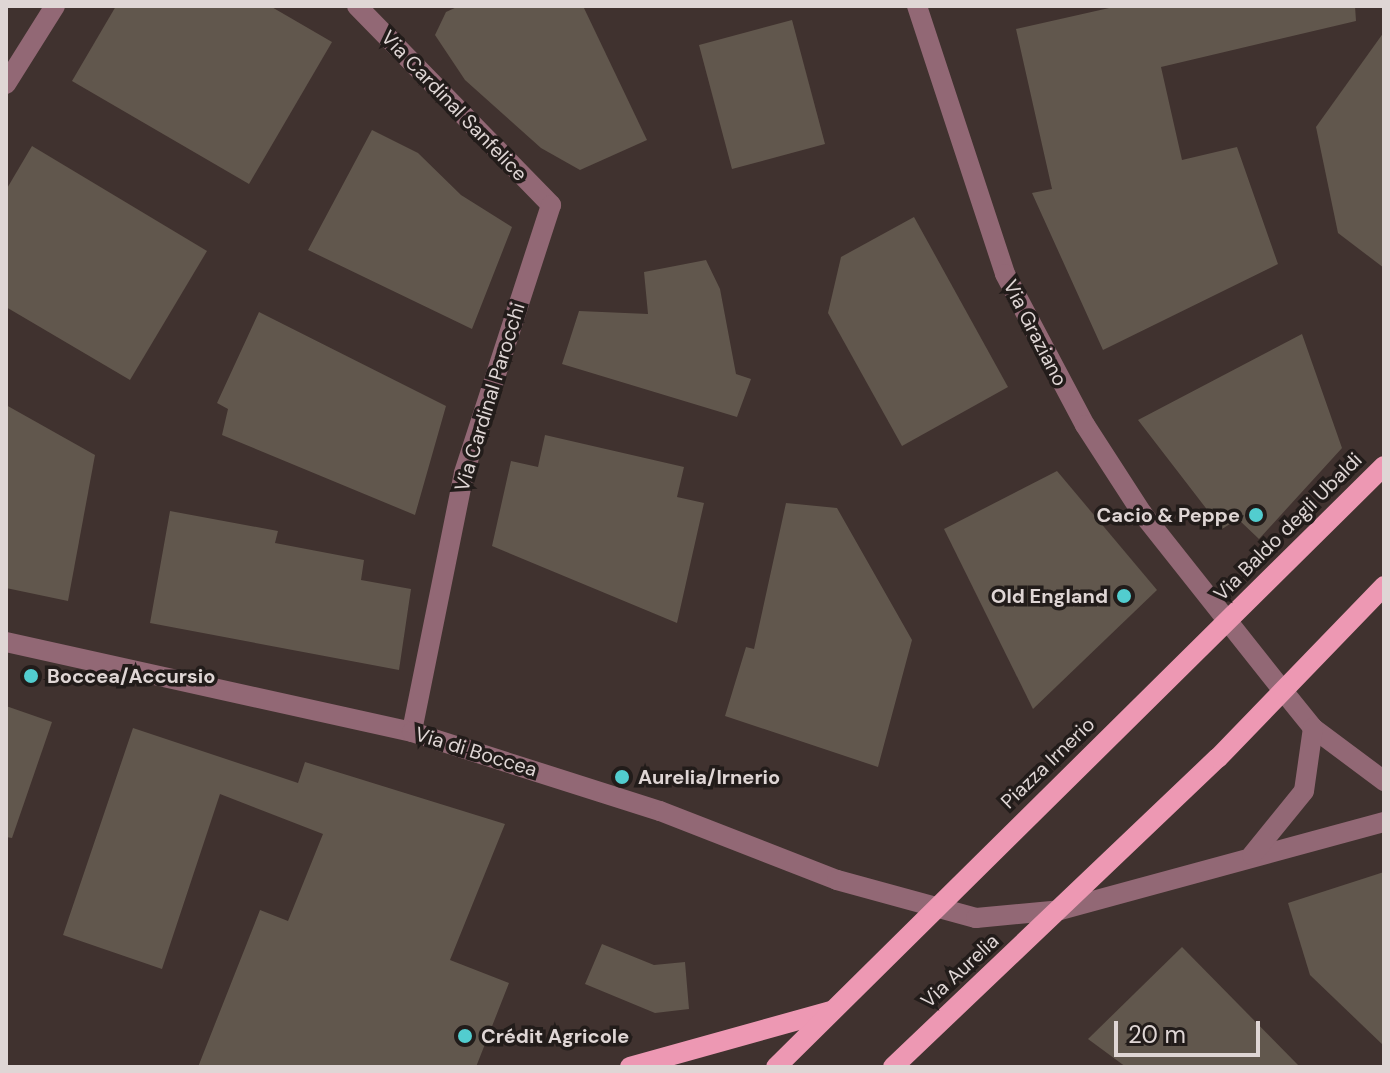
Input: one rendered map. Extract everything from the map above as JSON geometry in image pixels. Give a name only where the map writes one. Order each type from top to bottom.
[{"type":"main road","name":"Via Baldo degli Ubaldi","points":[[1227,623],[1384,466]]},
{"type":"main road","points":[[1060,910],[1284,692],[1384,586]]},
{"type":"main road","name":"Piazza Irnerio","points":[[931,911],[1227,623]]},
{"type":"main road","name":"Via Aurelia","points":[[893,1067],[1060,910]]},
{"type":"main road","points":[[776,1067],[931,911]]},
{"type":"main road","points":[[630,1067],[834,1010]]},
{"type":"street","points":[[6,84],[55,6]]},
{"type":"street","name":"Via Cardinal Sanfelice","points":[[357,6],[551,205]]},
{"type":"street","name":"Via Graziano","points":[[917,6],[1005,274],[1030,329],[1142,513],[1227,623]]},
{"type":"street","name":"Via Cardinal Parocchi","points":[[412,732],[464,473],[551,205]]},
{"type":"street","points":[[1227,623],[1313,728],[1384,781]]},
{"type":"street","name":"Via di Boccea","points":[[6,642],[412,732],[660,811],[931,911]]},
{"type":"street","points":[[1249,858],[1276,834],[1304,791],[1313,728]]},
{"type":"street","points":[[931,911],[991,918],[1060,910],[1384,822]]},
{"type":"building","points":[[116,6],[270,6],[332,42],[249,184],[72,81]]},
{"type":"building","points":[[459,6],[583,6],[647,140],[580,170],[541,148],[465,80],[435,35],[446,12]]},
{"type":"building","points":[[1118,6],[1355,6],[1356,21],[1161,67],[1182,160],[1237,147],[1278,264],[1103,350],[1032,193],[1052,189],[1016,29]]},
{"type":"building","points":[[792,20],[825,144],[732,169],[699,45]]},
{"type":"building","points":[[1384,32],[1384,268],[1338,233],[1316,127]]},
{"type":"building","points":[[372,130],[418,153],[461,195],[512,227],[472,329],[308,250]]},
{"type":"building","points":[[32,146],[207,251],[130,380],[6,307],[6,190]]},
{"type":"building","points":[[914,217],[1008,387],[902,446],[828,313],[841,257]]},
{"type":"building","points":[[706,260],[720,289],[736,374],[751,379],[737,417],[562,364],[579,311],[648,314],[644,272]]},
{"type":"building","points":[[259,312],[446,406],[415,515],[222,435],[228,409],[217,403]]},
{"type":"building","points":[[1302,334],[1342,448],[1259,539],[1238,519],[1222,529],[1138,420]]},
{"type":"building","points":[[6,405],[95,455],[68,601],[6,588]]},
{"type":"building","points":[[545,435],[684,467],[677,497],[704,503],[677,623],[492,546],[511,461],[538,467]]},
{"type":"building","points":[[1057,471],[1157,590],[1033,709],[944,529]]},
{"type":"building","points":[[786,503],[837,508],[912,640],[878,767],[725,716],[746,647],[754,649]]},
{"type":"building","points":[[170,511],[278,531],[275,543],[364,560],[361,580],[411,589],[399,670],[150,623]]},
{"type":"building","points":[[6,706],[52,722],[12,838],[6,837]]},
{"type":"building","points":[[133,728],[298,783],[305,762],[505,824],[450,960],[509,983],[476,1067],[198,1067],[260,910],[288,921],[323,834],[220,794],[162,969],[63,935]]},
{"type":"building","points":[[1384,872],[1384,1046],[1310,975],[1288,903]]},
{"type":"building","points":[[602,944],[654,965],[685,962],[689,1009],[655,1013],[585,984]]},
{"type":"building","points":[[1182,947],[1300,1067],[1126,1067],[1088,1039]]},
{"type":"place","name":"Cacio & Peppe","points":[[1256,515]]},
{"type":"place","name":"Old England","points":[[1124,596]]},
{"type":"place","name":"Boccea/Accursio","points":[[31,676]]},
{"type":"place","name":"Aurelia/Irnerio","points":[[622,777]]},
{"type":"place","name":"Crédit Agricole","points":[[465,1036]]}]
